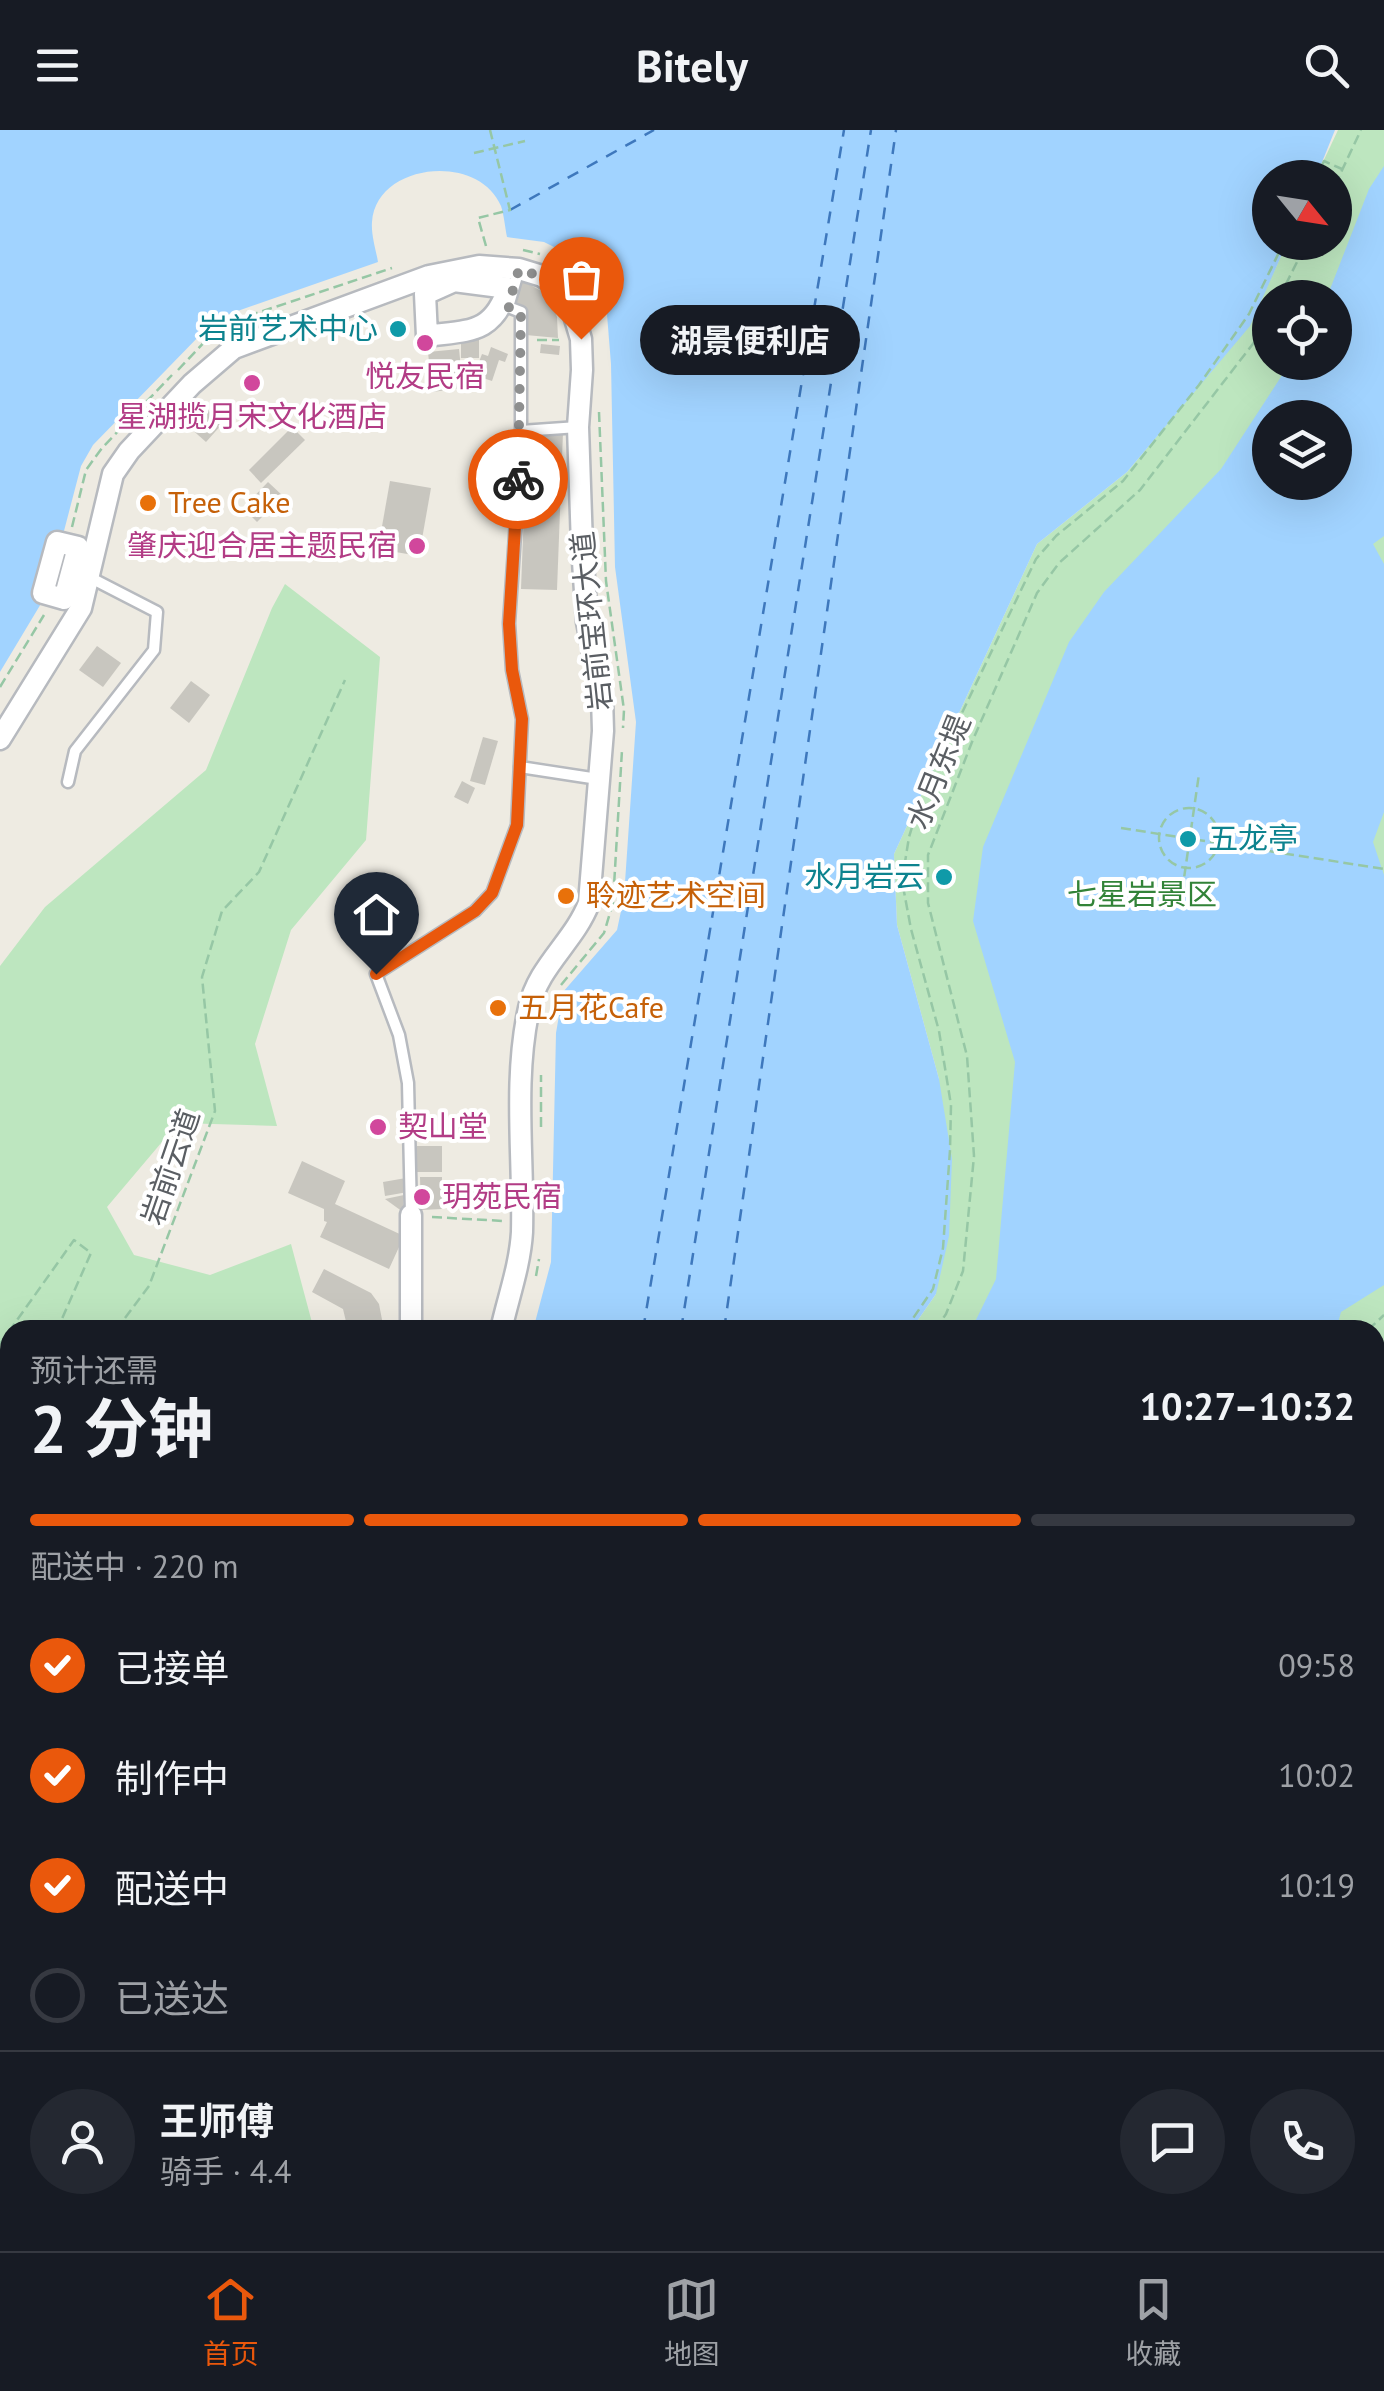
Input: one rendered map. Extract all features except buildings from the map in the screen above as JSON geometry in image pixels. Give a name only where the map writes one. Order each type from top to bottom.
[{"type":"street","name":"岩前宝环大道","points":[[0,739],[81,608],[113,474],[192,384],[234,348],[429,276],[479,266],[516,259],[558,286],[570,302],[581,339],[578,427],[587,622],[602,697],[600,779],[589,903],[582,922],[539,975],[529,1009],[522,1058],[522,1222],[518,1266],[504,1320]]},
{"type":"street","points":[[54,596],[64,598],[68,585],[78,548],[68,545]]},
{"type":"street","points":[[411,1215],[411,1320]]},
{"type":"lane","points":[[411,1215],[408,1083],[399,1035],[376,974],[475,911],[492,893],[517,825],[522,719],[512,670],[509,624],[521,431],[521,312],[508,307],[516,259]]},
{"type":"lane","points":[[521,431],[578,427]]},
{"type":"lane","points":[[68,782],[76,752],[154,650],[156,612],[88,576]]},
{"type":"lane","points":[[520,767],[600,779]]},
{"type":"path","points":[[486,248],[478,218],[510,210],[490,130]]},
{"type":"path","points":[[1346,160],[1361,130]]},
{"type":"path","points":[[474,154],[525,140]]},
{"type":"path","points":[[516,259],[526,250],[552,258]]},
{"type":"path","points":[[912,1320],[933,1289],[943,1248],[951,1105],[938,1030],[902,881],[908,837],[921,798],[1036,559],[1056,536],[1123,481],[1249,314],[1275,260]]},
{"type":"path","points":[[68,545],[86,470],[212,334],[238,319],[401,266]]},
{"type":"path","points":[[521,340],[581,339]]},
{"type":"path","name":"水月东堤","points":[[942,1320],[962,1271],[974,1156],[967,1056],[928,903],[928,855],[1037,593],[1059,562],[1140,490],[1252,345]]},
{"type":"path","points":[[600,412],[606,582],[624,710],[623,729]]},
{"type":"path","points":[[0,686],[54,596]]},
{"type":"path","name":"岩前云道","points":[[124,1320],[149,1286],[215,1111],[202,977],[222,911],[258,872],[345,680]]},
{"type":"path","points":[[558,988],[604,933],[612,902],[622,748]]},
{"type":"path","points":[[1180,906],[1199,774]]},
{"type":"path","points":[[1194,807],[1212,816],[1219,844],[1202,866],[1183,868],[1167,859],[1159,833],[1176,810],[1194,807]]},
{"type":"path","points":[[1121,828],[1384,868]]},
{"type":"path","points":[[541,1072],[541,1125]]},
{"type":"path","points":[[411,1215],[522,1222]]},
{"type":"path","points":[[17,1320],[74,1240],[92,1253],[62,1320]]},
{"type":"path","points":[[534,1281],[539,1251]]},
{"type":"green space","name":"七星岩景区","points":[[1338,130],[1384,130],[1384,1320],[918,1320],[936,1294],[939,1079],[897,925],[894,854],[1037,544],[1127,472],[1252,319],[1252,380],[1352,380],[1352,280],[1270,280],[1279,260],[1352,260],[1352,160],[1324,160]]},
{"type":"green space","points":[[285,584],[380,657],[366,840],[291,930],[255,1044],[277,1126],[178,1123],[107,1207],[134,1255],[210,1275],[291,1244],[311,1320],[0,1320],[0,966],[45,907],[206,770]]},
{"type":"water","points":[[0,130],[1335,130],[1323,160],[1252,160],[1252,260],[1279,260],[1271,280],[1252,280],[1250,326],[1127,472],[1037,544],[894,854],[897,925],[939,1079],[952,1159],[949,1236],[936,1294],[918,1320],[536,1320],[551,1262],[556,1033],[563,992],[617,930],[624,897],[636,722],[615,567],[606,302],[593,276],[570,255],[544,242],[507,237],[501,206],[489,189],[472,177],[429,172],[391,187],[378,202],[372,222],[378,262],[229,314],[203,332],[93,445],[81,466],[48,592],[0,672]]},
{"type":"water","name":"七星岩景区","points":[[1384,166],[1384,536],[1373,544],[1384,564],[1384,812],[1373,842],[1384,875],[1384,1285],[1341,1312],[1339,1320],[976,1320],[996,1279],[1015,1062],[973,921],[983,847],[1069,642],[1104,592],[1221,469],[1252,421],[1252,500],[1352,500],[1352,400],[1266,400],[1279,380],[1352,380],[1352,280],[1334,280],[1341,260],[1352,260],[1352,233],[1369,189]]},
{"type":"ferry route","points":[[510,210],[654,130]]},
{"type":"ferry route","points":[[645,1320],[844,130]]},
{"type":"ferry route","points":[[683,1320],[871,130]]},
{"type":"ferry route","points":[[725,1320],[896,130]]},
{"type":"way so far","points":[[518,479],[521,312],[508,307],[519,269],[558,286],[570,302],[581,339]]},
{"type":"place","name":"岩前艺术中心","points":[[398,329]]},
{"type":"place","name":"湖景便利店","points":[[581,339]]},
{"type":"place","name":"悦友民宿","points":[[425,343]]},
{"type":"place","name":"星湖揽月宋文化酒店","points":[[252,383]]},
{"type":"place","name":"Tree Cake","points":[[148,503]]},
{"type":"place","name":"肇庆迎合居主题民宿","points":[[417,546]]},
{"type":"place","name":"五龙亭","points":[[1188,839]]},
{"type":"place","name":"水月岩云","points":[[944,877]]},
{"type":"place","name":"聆迹艺术空间","points":[[566,896]]},
{"type":"place","name":"五月花Cafe","points":[[498,1008]]},
{"type":"place","name":"契山堂","points":[[378,1127]]},
{"type":"place","name":"玥苑民宿","points":[[422,1197]]},
{"type":"route","points":[[376,974],[475,911],[492,893],[517,825],[522,719],[512,670],[509,624],[518,479]]}]
